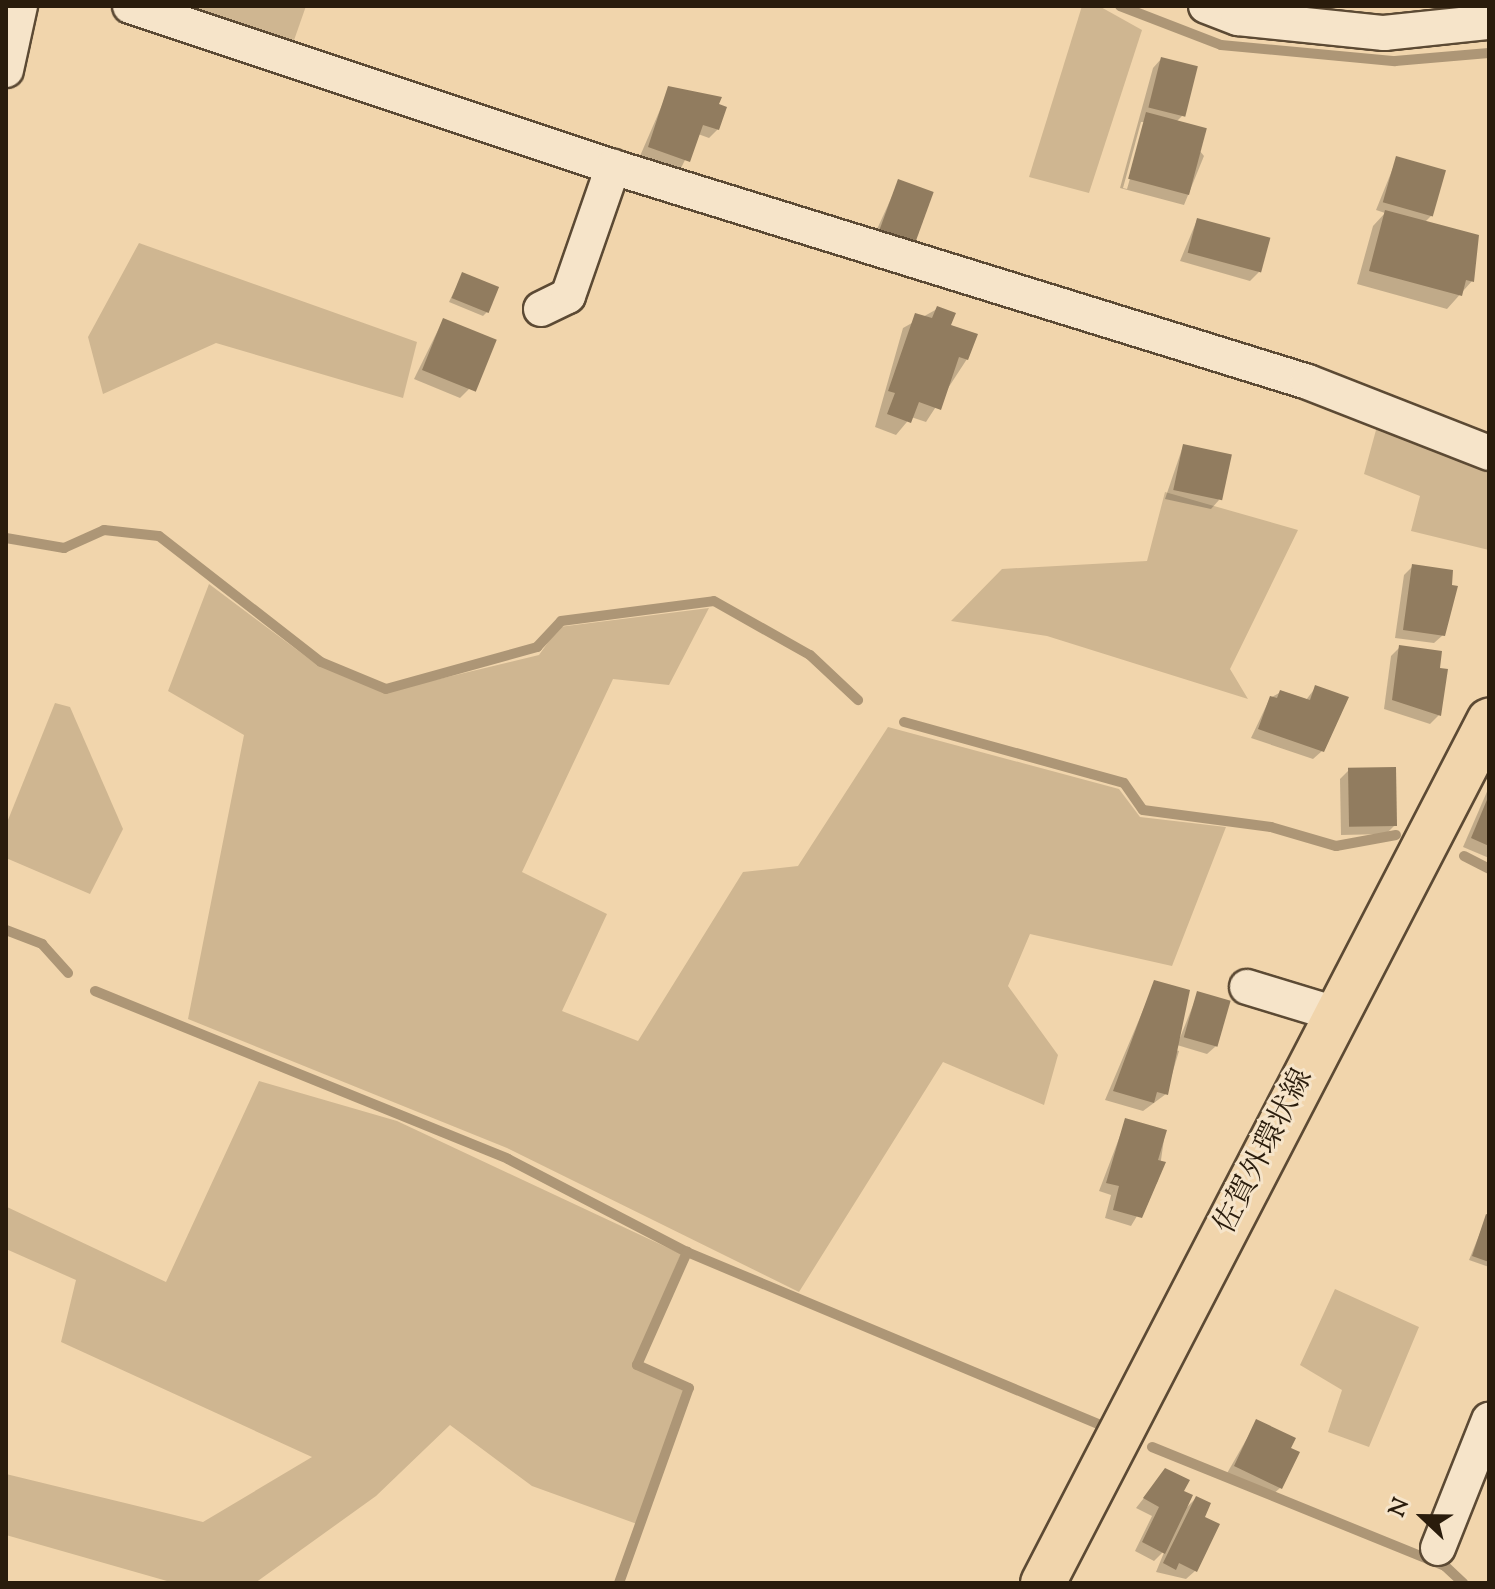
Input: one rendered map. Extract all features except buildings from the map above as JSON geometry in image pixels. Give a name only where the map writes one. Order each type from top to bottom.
[{"type":"main road","name":"佐賀外環状線","points":[[1043,1583],[1336,1014],[1486,735]]},
{"type":"street","points":[[6,70],[20,6]]},
{"type":"street","points":[[130,6],[613,167],[1308,382],[1489,453]]},
{"type":"street","points":[[1206,6],[1238,18],[1384,33],[1489,22]]},
{"type":"street","points":[[541,309],[568,296],[613,167]]},
{"type":"street","points":[[1247,987],[1336,1014]]},
{"type":"street","points":[[1438,1548],[1489,1420]]},
{"type":"shaded area","points":[[172,6],[306,6],[292,46]]},
{"type":"shaded area","points":[[1082,6],[1099,6],[1142,30],[1089,193],[1029,177]]},
{"type":"shaded area","points":[[139,243],[417,342],[403,398],[216,343],[103,394],[88,337]]},
{"type":"shaded area","points":[[1379,419],[1489,464],[1489,550],[1411,531],[1420,496],[1364,474]]},
{"type":"shaded area","points":[[1165,492],[1298,530],[1230,669],[1248,699],[1047,636],[951,621],[1002,569],[1147,561]]},
{"type":"shaded area","points":[[209,584],[312,661],[385,692],[539,655],[559,627],[709,608],[669,685],[613,679],[522,872],[607,914],[562,1011],[638,1041],[743,872],[798,866],[888,727],[1119,789],[1140,817],[1226,827],[1172,966],[1030,934],[1008,986],[1058,1055],[1044,1105],[943,1062],[799,1292],[507,1148],[188,1019],[244,735],[168,691]]},
{"type":"shaded area","points":[[55,703],[70,707],[123,829],[90,894],[6,858],[6,825]]},
{"type":"shaded area","points":[[259,1081],[397,1121],[681,1254],[633,1367],[684,1391],[637,1524],[532,1486],[450,1425],[376,1496],[255,1583],[174,1583],[6,1535],[6,1474],[203,1522],[312,1457],[61,1342],[76,1280],[6,1249],[7,1207],[166,1282]]},
{"type":"shaded area","points":[[1335,1289],[1419,1327],[1369,1447],[1328,1432],[1342,1390],[1300,1365]]},
{"type":"waterway","points":[[1120,6],[1221,45],[1395,61],[1489,53]]},
{"type":"waterway","points":[[6,538],[64,548],[104,530],[159,536],[321,662],[386,689],[537,647],[561,621],[714,601],[810,655],[858,700]]},
{"type":"waterway","points":[[904,722],[1124,783],[1143,810],[1271,827],[1336,846],[1396,835]]},
{"type":"waterway","points":[[1464,856],[1489,869]]},
{"type":"waterway","points":[[6,930],[42,944],[68,973]]},
{"type":"waterway","points":[[95,991],[508,1159],[687,1252],[1098,1424]]},
{"type":"waterway","points":[[619,1583],[689,1388],[637,1365],[687,1252]]},
{"type":"waterway","points":[[1152,1447],[1445,1566],[1463,1583]]}]
